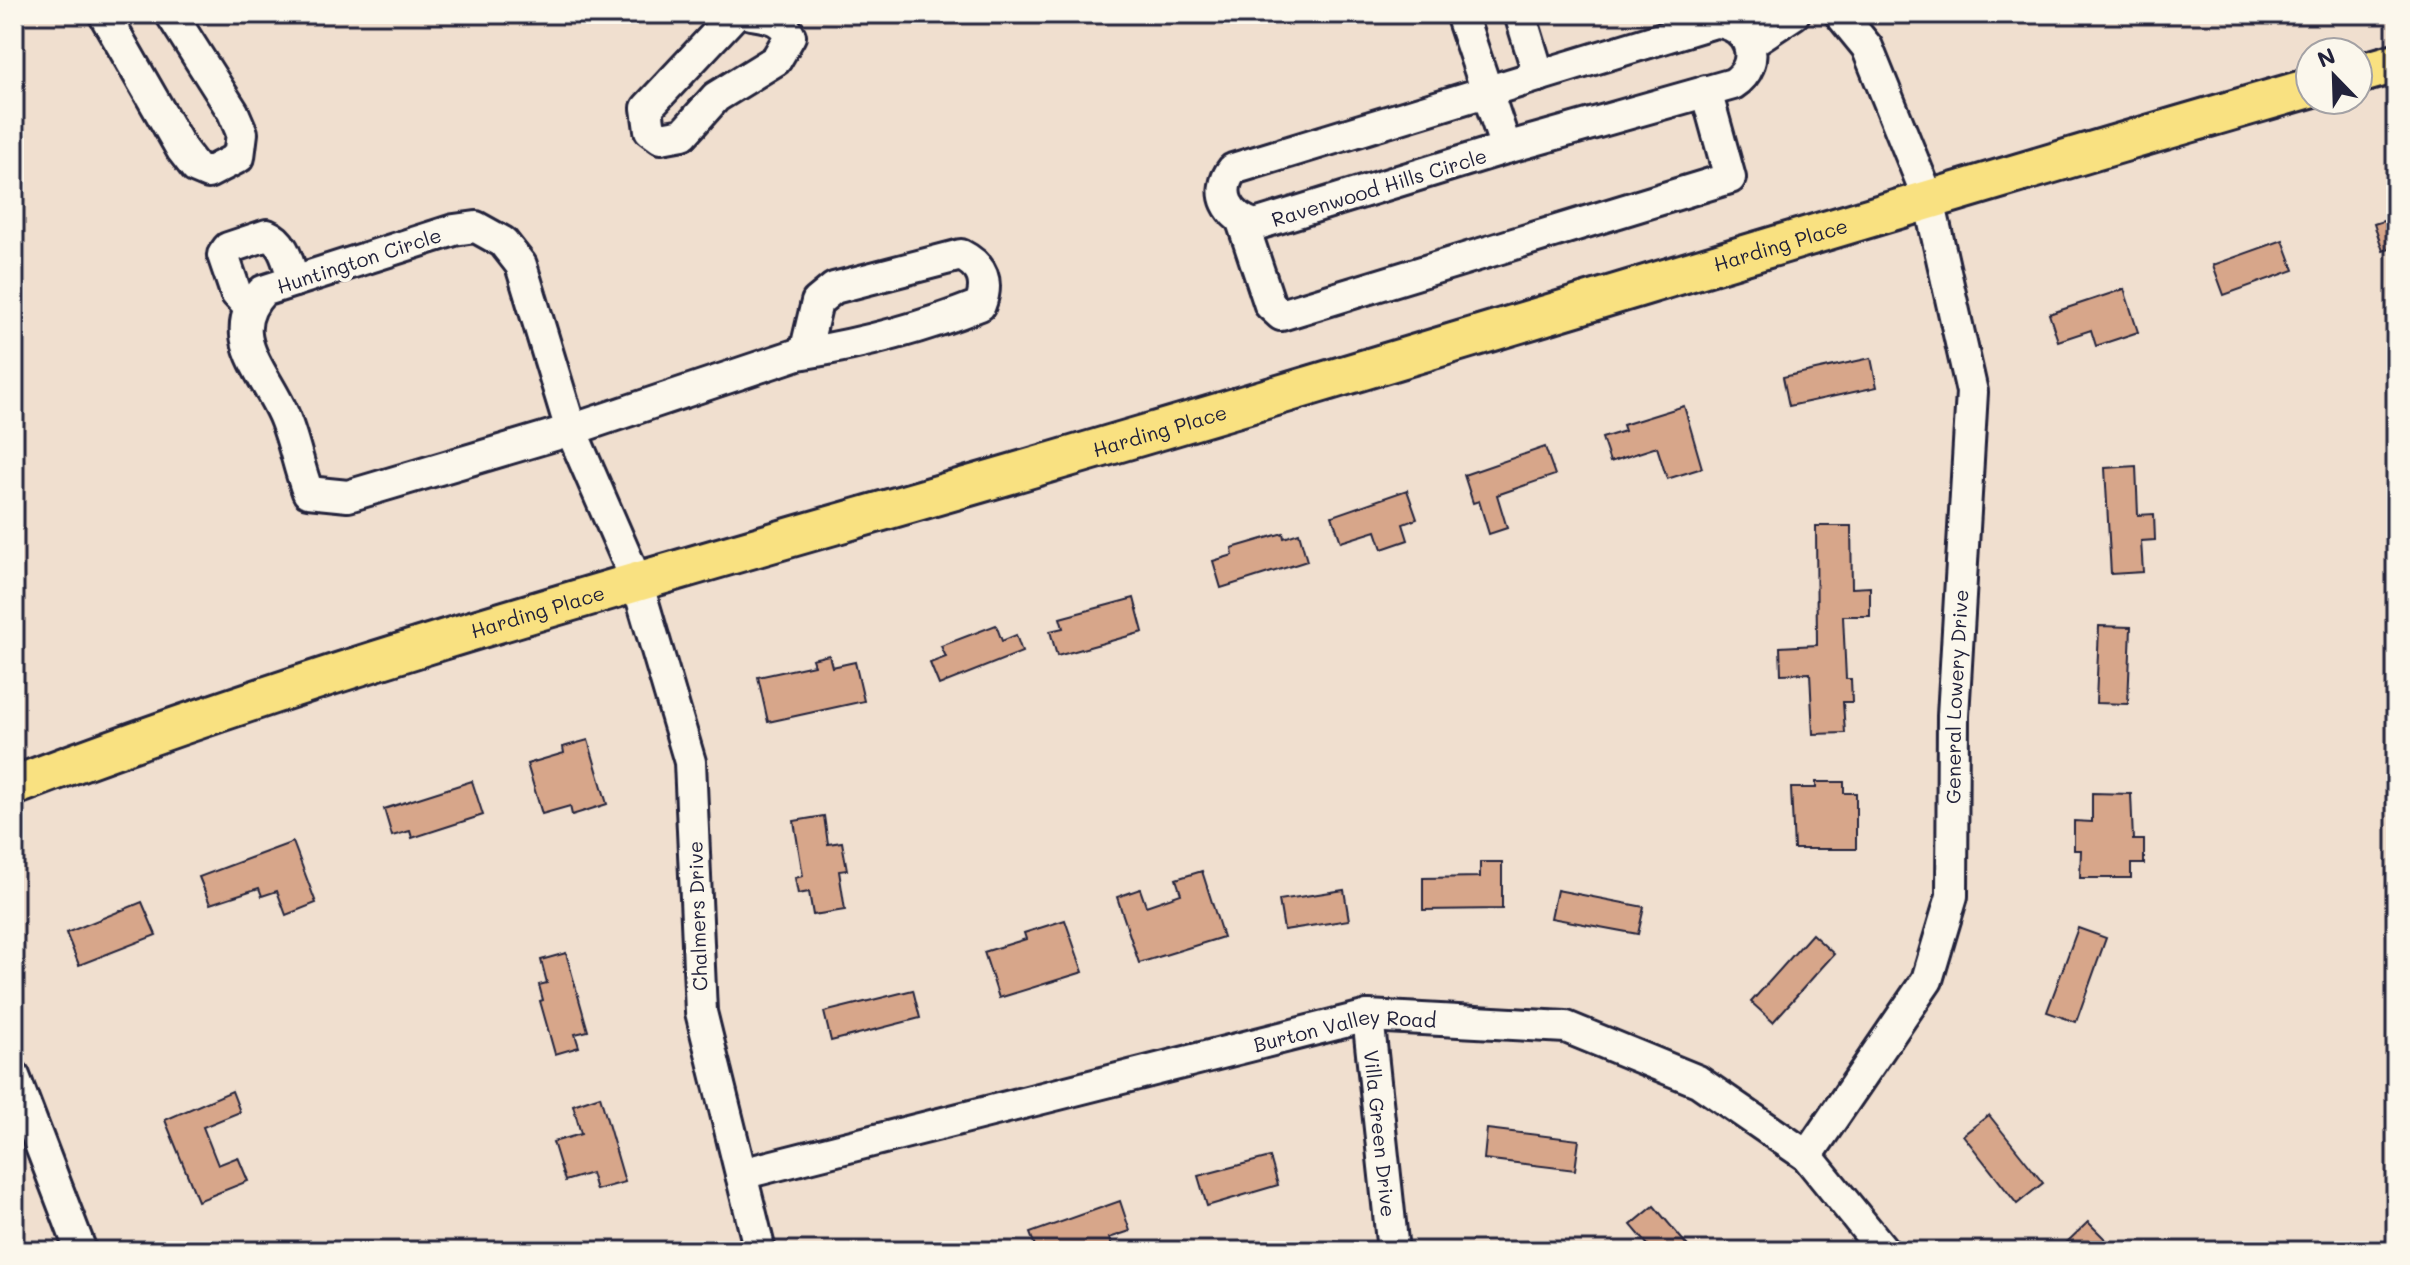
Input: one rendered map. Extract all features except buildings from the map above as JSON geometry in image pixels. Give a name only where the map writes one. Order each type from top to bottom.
[{"type":"main road","points":[[2374,69],[2396,63]]},
{"type":"main road","name":"Harding Place","points":[[14,786],[209,716],[637,582],[1306,388],[2294,93]]},
{"type":"street","points":[[104,14],[182,150],[196,168],[208,173],[239,157],[242,133],[206,65],[171,14]]},
{"type":"street","points":[[735,14],[647,108],[650,130],[661,138],[683,134],[716,97],[780,55],[790,36],[787,30],[778,19],[751,14]]},
{"type":"street","points":[[1461,14],[1506,148]]},
{"type":"street","points":[[1520,14],[1539,76]]},
{"type":"street","points":[[1750,43],[1794,14]]},
{"type":"street","name":"General Lowery Drive","points":[[1807,1156],[1927,980],[1952,896],[1953,716],[1972,392],[1929,200],[1867,47],[1840,14]]},
{"type":"street","name":"Ravenwood Hills Circle","points":[[1715,22],[1736,27],[1750,43],[1752,55],[1743,78],[1706,91],[1255,225],[1242,221],[1228,208],[1223,189],[1225,179],[1233,169],[1539,76],[1715,22]]},
{"type":"street","points":[[1242,221],[1270,305],[1281,315],[1719,184],[1730,178],[1731,170],[1706,91]]},
{"type":"street","name":"Huntington Circle","points":[[248,306],[263,291],[454,230],[476,227],[503,242],[521,265],[571,430],[637,582]]},
{"type":"street","points":[[294,281],[281,244],[267,235],[228,248],[223,255],[236,293],[248,306],[244,327],[251,357],[282,413],[308,492],[348,496],[571,430],[805,353],[867,343],[921,329],[980,305],[985,293],[983,275],[976,263],[961,255],[834,288],[817,302],[805,353]]},
{"type":"street","name":"Chalmers Drive","points":[[637,582],[690,762],[701,1012],[760,1251]]},
{"type":"street","name":"Burton Valley Road","points":[[741,1174],[1368,1016],[1566,1027],[1698,1081],[1807,1156],[1884,1251]]},
{"type":"street","name":"Villa Green Drive","points":[[1368,1016],[1393,1251]]},
{"type":"street","points":[[14,1076],[81,1251]]}]
